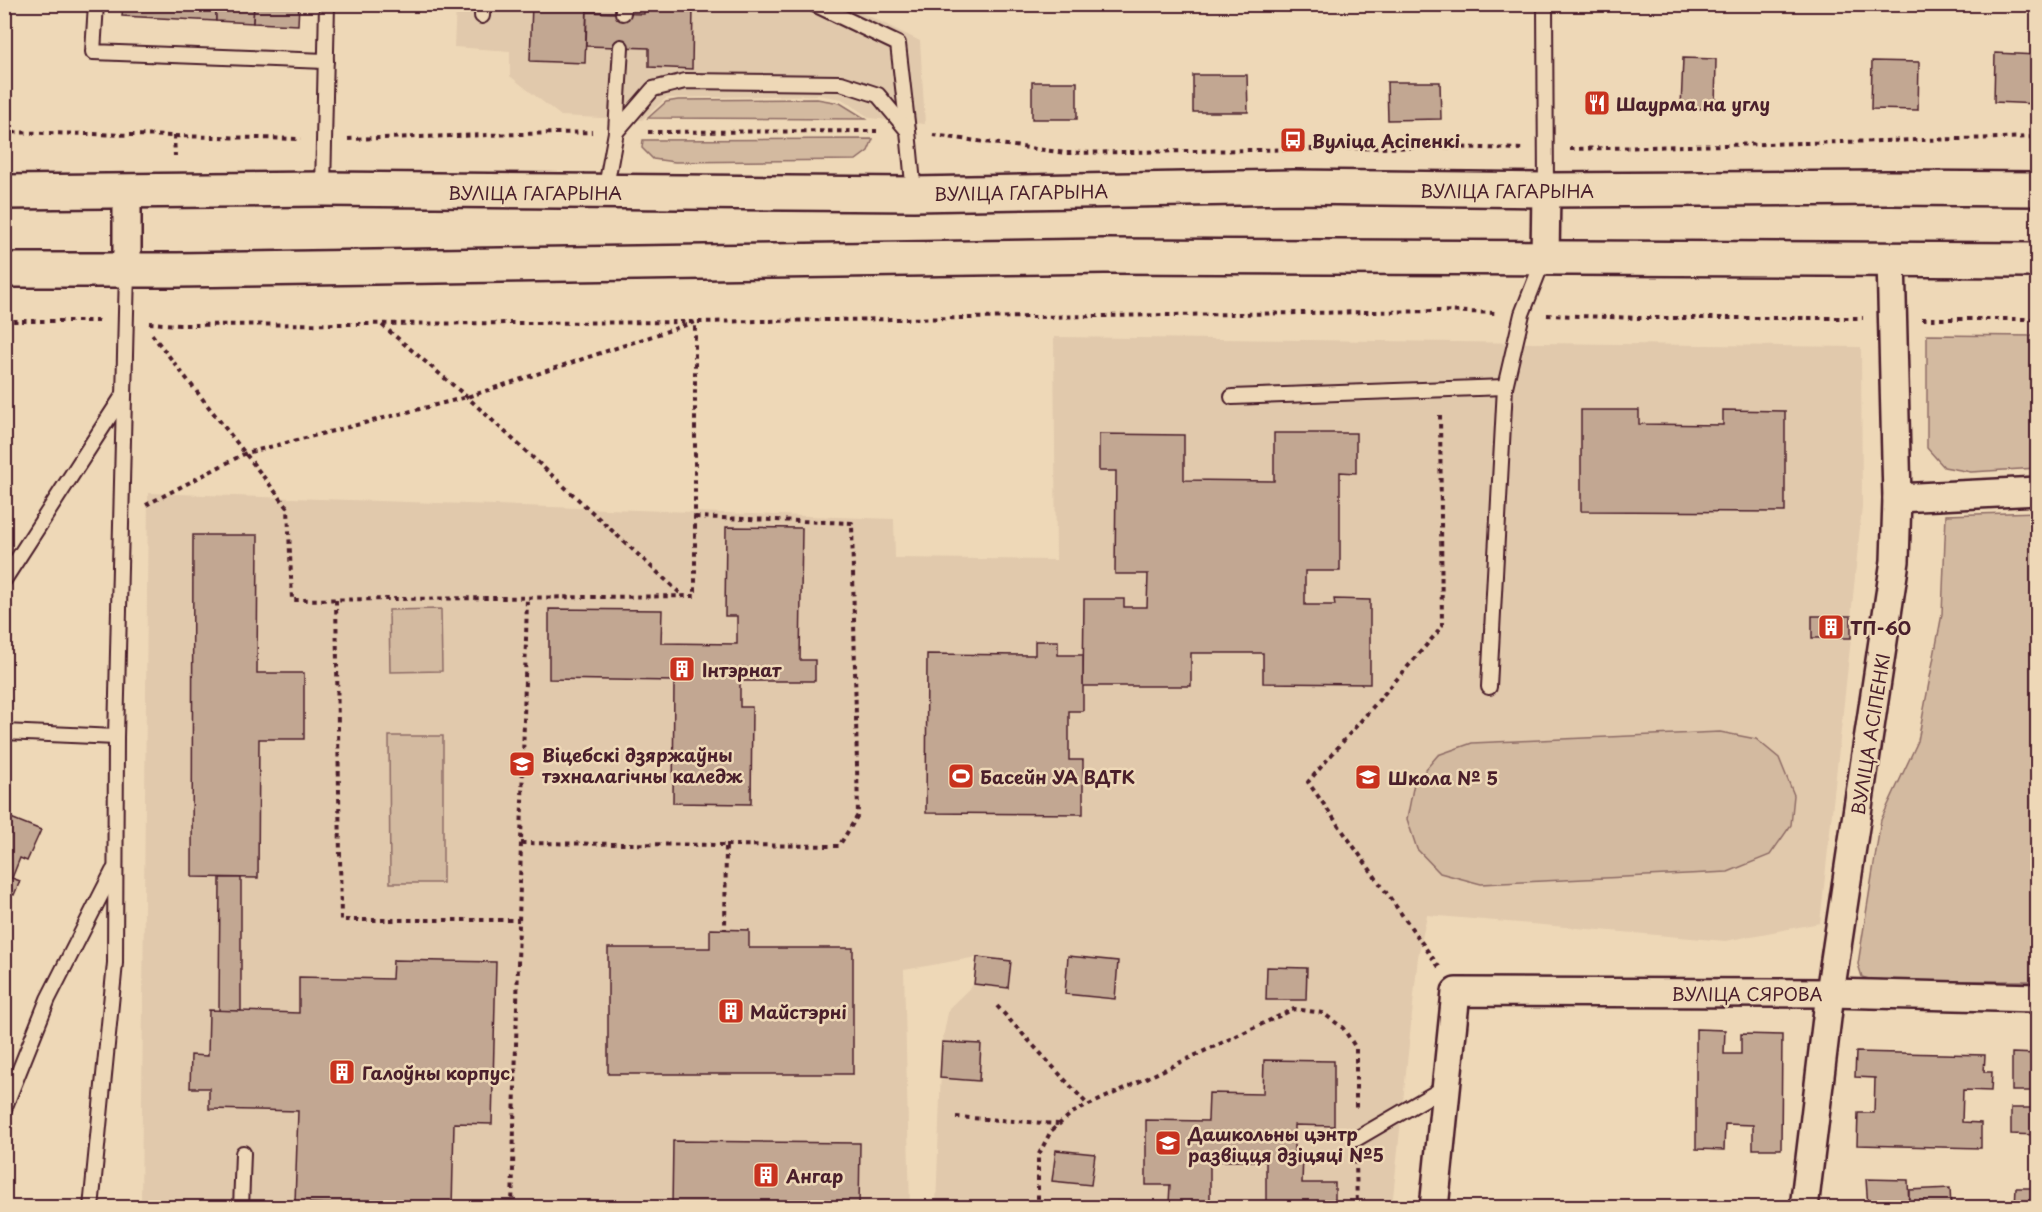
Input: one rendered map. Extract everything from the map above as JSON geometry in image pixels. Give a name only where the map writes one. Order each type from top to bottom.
[{"type":"main road","name":"ВУЛІЦА ГАГАРЫНА","points":[[4,192],[323,189],[914,194],[1294,187],[1546,190],[2037,189]]},
{"type":"main road","points":[[4,270],[1104,256],[2037,260]]},
{"type":"street","points":[[1545,258],[1546,190]]},
{"type":"street","points":[[127,192],[127,270]]},
{"type":"street","name":"ВУЛІЦА АСІПЕНКІ","points":[[1804,1208],[1830,993],[1895,561],[1897,498],[1891,259]]},
{"type":"street","points":[[1897,498],[2037,490]]},
{"type":"street","points":[[1434,1208],[1456,992]]},
{"type":"street","name":"ВУЛІЦА СЯРОВА","points":[[1456,992],[1830,993],[2037,998]]},
{"type":"lane","points":[[96,4],[93,52],[326,62]]},
{"type":"lane","points":[[323,189],[327,4]]},
{"type":"lane","points":[[814,4],[898,44],[914,194]]},
{"type":"lane","points":[[1545,4],[1546,190]]},
{"type":"lane","points":[[605,192],[616,132],[621,47]]},
{"type":"lane","points":[[616,132],[652,89],[684,81],[841,83],[878,95],[908,131]]},
{"type":"lane","points":[[1489,687],[1505,387],[1522,314],[1545,258]]},
{"type":"lane","points":[[91,1208],[115,963],[116,737],[126,392],[127,270]]},
{"type":"lane","points":[[1232,397],[1505,387]]},
{"type":"lane","points":[[4,580],[126,392]]},
{"type":"lane","points":[[4,732],[116,737]]},
{"type":"lane","points":[[4,1108],[48,999],[116,867]]},
{"type":"lane","points":[[1356,1139],[1447,1086]]},
{"type":"lane","points":[[241,1208],[243,1154]]},
{"type":"path","points":[[4,132],[324,139],[616,132],[908,131],[1066,153],[1440,147],[1639,149],[2037,137]]},
{"type":"path","points":[[174,135],[175,156]]},
{"type":"path","points":[[695,322],[695,596],[336,600],[292,600],[288,508],[142,322],[178,325],[382,325],[1439,311],[1652,318],[2037,319]]},
{"type":"path","points":[[4,321],[127,321]]},
{"type":"path","points":[[121,517],[246,453],[467,397],[695,322]]},
{"type":"path","points":[[382,325],[467,397],[682,596]]},
{"type":"path","points":[[1439,389],[1442,627],[1308,782],[1456,992]]},
{"type":"path","points":[[521,843],[839,846],[858,815],[852,523],[695,517]]},
{"type":"path","points":[[512,1208],[527,598]]},
{"type":"path","points":[[336,600],[341,920],[519,920]]},
{"type":"path","points":[[725,930],[726,845]]},
{"type":"path","points":[[997,1006],[1088,1105]]},
{"type":"path","points":[[1038,1208],[1038,1156],[1051,1131],[1072,1113],[1294,1009],[1323,1013],[1343,1028],[1356,1048]]},
{"type":"path","points":[[956,1117],[1059,1124]]},
{"type":"shaded area","points":[[456,5],[846,5],[920,41],[925,124],[870,118],[842,99],[819,95],[666,98],[642,120],[561,116],[510,76],[510,51],[454,47]]},
{"type":"shaded area","points":[[817,99],[840,103],[866,119],[648,118],[666,102],[678,100]]},
{"type":"shaded area","points":[[873,139],[868,151],[856,160],[675,162],[653,159],[642,148],[643,140]]},
{"type":"shaded area","points":[[1927,335],[2037,336],[2037,468],[1971,472],[1944,467],[1927,448]]},
{"type":"shaded area","points":[[1054,337],[1861,347],[1862,507],[1851,616],[1851,638],[1820,923],[1725,941],[1427,915],[1418,957],[1392,1207],[936,1207],[942,1042],[949,1008],[974,984],[977,957],[904,970],[910,1207],[141,1208],[148,493],[894,519],[895,558],[1056,560]]},
{"type":"shaded area","points":[[2037,512],[2037,981],[1876,981],[1862,977],[1858,964],[1881,820],[1918,741],[1942,614],[1946,515]]},
{"type":"shaded area","points":[[441,609],[442,671],[390,672],[389,610]]},
{"type":"shaded area","points":[[1720,732],[1756,739],[1779,758],[1794,795],[1791,825],[1770,855],[1728,872],[1481,884],[1440,873],[1417,849],[1407,819],[1414,783],[1438,755],[1472,743]]},
{"type":"shaded area","points":[[389,736],[443,736],[443,883],[390,883]]},
{"type":"building","points":[[123,4],[216,4],[216,21],[122,16]]},
{"type":"building","points":[[216,4],[254,4],[253,23],[216,21]]},
{"type":"building","points":[[254,4],[299,4],[298,25],[253,23]]},
{"type":"building","points":[[532,4],[587,4],[585,63],[530,61]]},
{"type":"building","points":[[644,4],[693,4],[692,69],[649,67],[649,48],[586,46],[587,12],[644,14]]},
{"type":"building","points":[[1995,53],[2038,55],[2038,104],[1994,102]]},
{"type":"building","points":[[1683,58],[1716,59],[1715,109],[1681,108]]},
{"type":"building","points":[[1872,61],[1919,62],[1918,110],[1871,109]]},
{"type":"building","points":[[1193,75],[1247,75],[1248,112],[1193,112]]},
{"type":"building","points":[[1032,82],[1077,82],[1077,119],[1032,119]]},
{"type":"building","points":[[1387,82],[1440,82],[1441,119],[1388,120]]},
{"type":"building","name":"Шаурма на углу","points":[[1591,94],[1604,95],[1602,113],[1590,112]]},
{"type":"building","points":[[1581,410],[1639,410],[1639,424],[1723,425],[1723,410],[1785,411],[1785,512],[1581,511]]},
{"type":"building","points":[[1274,433],[1356,433],[1356,473],[1340,472],[1340,571],[1305,571],[1305,605],[1335,605],[1334,599],[1370,600],[1370,684],[1263,683],[1263,653],[1191,653],[1191,686],[1083,686],[1084,599],[1124,599],[1124,607],[1147,607],[1148,574],[1115,574],[1116,471],[1099,471],[1099,434],[1184,435],[1184,480],[1274,481]]},
{"type":"building","name":"Інтэрнат","points":[[726,527],[802,528],[800,660],[815,660],[815,681],[740,681],[740,707],[752,707],[751,804],[673,803],[674,681],[549,679],[549,609],[662,610],[661,643],[737,644],[737,616],[725,616]]},
{"type":"building","points":[[193,535],[258,535],[257,673],[304,673],[304,739],[259,739],[258,878],[192,877]]},
{"type":"building","name":"ТП-60","points":[[1812,616],[1851,616],[1851,638],[1812,638]]},
{"type":"building","points":[[1035,641],[1058,641],[1058,655],[1083,655],[1083,711],[1069,711],[1069,760],[1083,760],[1083,814],[926,813],[927,654],[1035,655]]},
{"type":"building","points":[[6,816],[41,830],[27,861],[20,858],[12,878],[20,881],[14,895],[6,891],[4,895],[4,820]]},
{"type":"building","points":[[220,878],[241,878],[241,1011],[219,1011]]},
{"type":"building","name":"Майстэрні","points":[[710,929],[749,930],[749,948],[853,948],[853,1074],[608,1074],[608,948],[710,948]]},
{"type":"building","points":[[1068,956],[1118,961],[1115,999],[1065,994]]},
{"type":"building","points":[[977,957],[1011,961],[1008,988],[974,984]]},
{"type":"building","name":"Галоўны корпус","points":[[393,960],[496,962],[492,1124],[454,1123],[452,1207],[295,1203],[298,1111],[209,1109],[209,1088],[190,1088],[191,1055],[208,1056],[209,1010],[299,1013],[299,977],[392,979]]},
{"type":"building","points":[[1267,967],[1307,968],[1306,1000],[1266,1000]]},
{"type":"building","points":[[1696,1029],[1725,1030],[1724,1054],[1741,1054],[1741,1034],[1782,1035],[1781,1149],[1753,1149],[1753,1125],[1725,1124],[1724,1150],[1696,1149]]},
{"type":"building","points":[[942,1042],[981,1044],[979,1081],[940,1078]]},
{"type":"building","points":[[1856,1052],[1985,1055],[1984,1072],[1992,1072],[1991,1091],[1963,1090],[1962,1122],[1981,1123],[1981,1148],[1857,1145],[1858,1113],[1874,1113],[1875,1078],[1855,1077]]},
{"type":"building","points":[[2012,1053],[2038,1054],[2038,1135],[2011,1134],[2011,1108],[2032,1108],[2033,1091],[2012,1091]]},
{"type":"building","points":[[1264,1060],[1334,1061],[1334,1126],[1294,1125],[1294,1155],[1303,1155],[1302,1183],[1335,1183],[1335,1208],[1266,1208],[1266,1161],[1210,1161],[1210,1208],[1117,1208],[1117,1202],[1169,1203],[1170,1185],[1146,1185],[1146,1120],[1208,1121],[1209,1093],[1263,1094]]},
{"type":"building","name":"Ангар","points":[[673,1141],[860,1143],[859,1208],[672,1208]]},
{"type":"building","points":[[1056,1150],[1095,1154],[1091,1185],[1052,1181]]},
{"type":"building","points":[[1866,1179],[1908,1180],[1909,1208],[1868,1208]]},
{"type":"building","points":[[1950,1188],[1951,1208],[1909,1208],[1909,1190]]},
{"type":"building","points":[[2016,1188],[2038,1188],[2038,1208],[2015,1208]]},
{"type":"place","name":"Шаурма на углу","points":[[1597,103]]},
{"type":"place","name":"Вуліца Асіпенкі","points":[[1293,140]]},
{"type":"place","name":"ТП-60","points":[[1831,627]]},
{"type":"place","name":"Інтэрнат","points":[[682,669]]},
{"type":"place","name":"Віцебскі дзяржаўны тэхналагічны каледж","points":[[522,764]]},
{"type":"place","name":"Басейн УА ВДТК","points":[[961,776]]},
{"type":"place","name":"Школа № 5","points":[[1368,777]]},
{"type":"place","name":"Майстэрні","points":[[731,1011]]},
{"type":"place","name":"Галоўны корпус","points":[[342,1072]]},
{"type":"place","name":"Дашкольны цэнтр развіцця дзіцяці №5","points":[[1168,1143]]},
{"type":"place","name":"Ангар","points":[[766,1175]]}]
